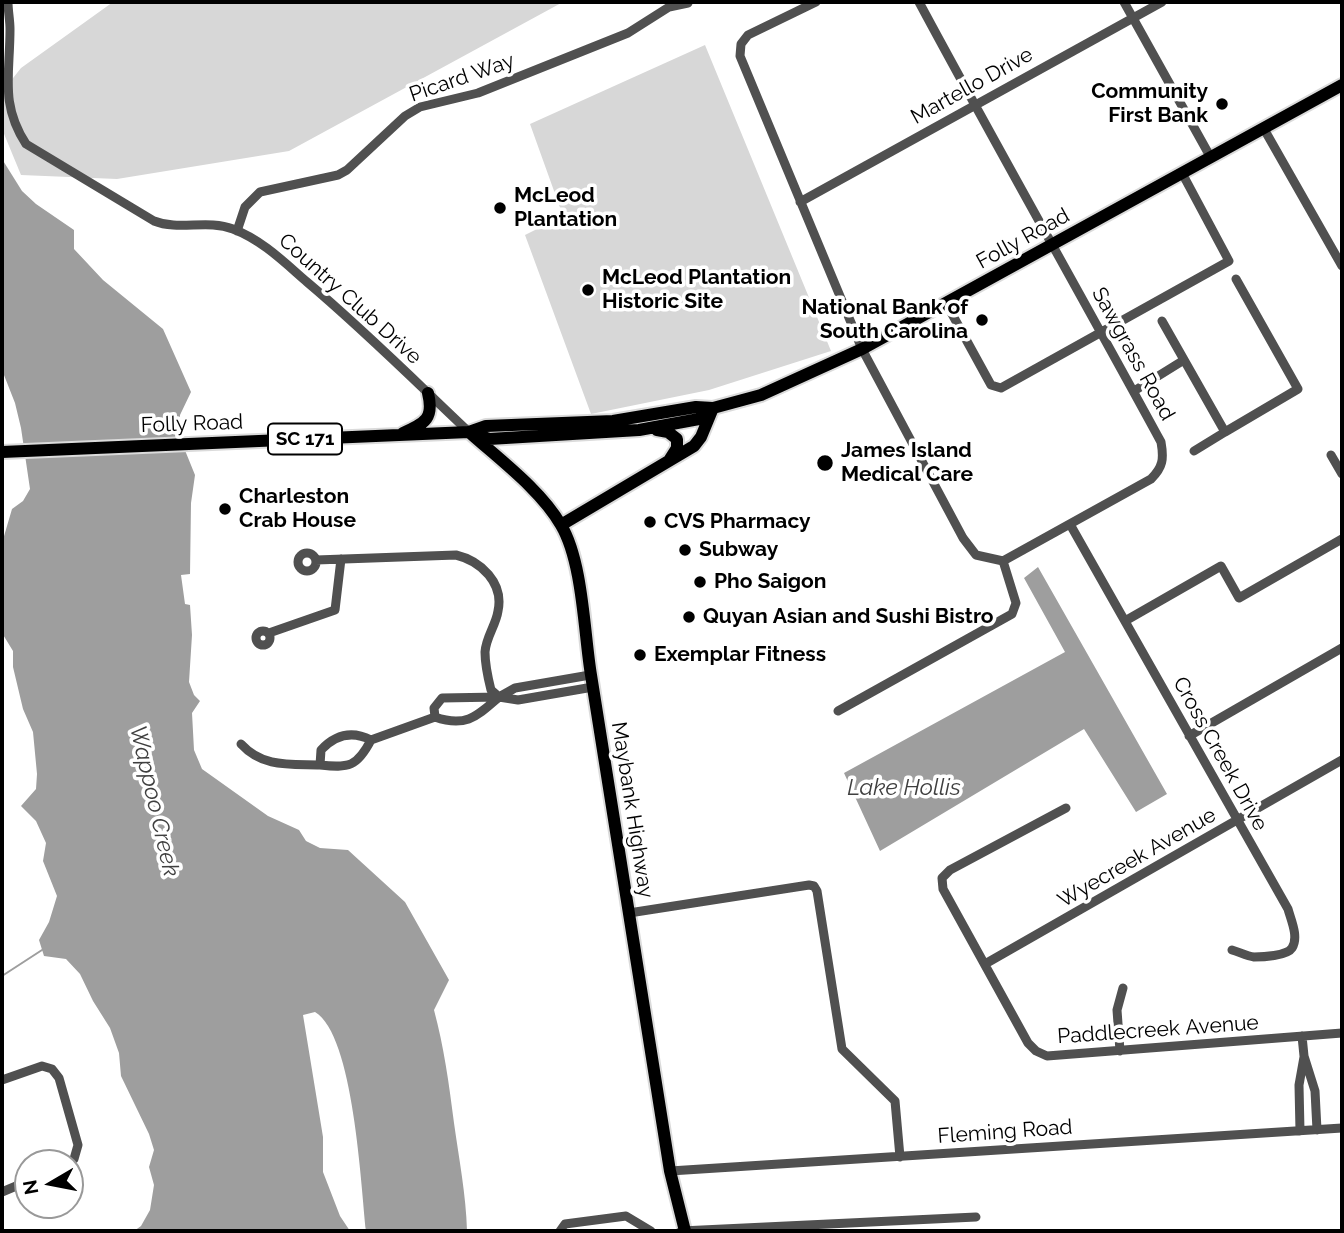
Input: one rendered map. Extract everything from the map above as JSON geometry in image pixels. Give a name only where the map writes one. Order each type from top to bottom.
[{"type":"main road","name":"Folly Road","points":[[2,452],[469,432],[486,426],[613,421],[696,407],[713,408],[761,395],[862,349],[1342,85]]},
{"type":"main road","points":[[397,435],[425,422],[430,415],[431,406],[428,393]]},
{"type":"main road","name":"Folly Road","points":[[469,432],[489,439],[639,430],[699,419],[713,408]]},
{"type":"main road","points":[[561,525],[694,446],[701,438],[713,408]]},
{"type":"main road","points":[[639,430],[661,430],[674,435],[677,448],[669,461]]},
{"type":"main road","name":"Maybank Highway","points":[[469,432],[534,491],[561,525],[570,548],[578,583],[591,681],[670,1171],[683,1231]]},
{"type":"street","name":"Country Club Drive","points":[[8,2],[10,29],[6,104],[17,132],[26,144],[154,221],[164,225],[216,224],[262,243],[339,309],[469,432]]},
{"type":"street","points":[[816,2],[748,35],[741,44],[740,57],[862,349],[963,538],[976,555],[1003,561],[1016,603],[1012,614],[838,711]]},
{"type":"street","name":"Sawgrass Road","points":[[919,2],[1134,391],[1161,442],[1164,461],[1151,480],[1003,561]]},
{"type":"street","points":[[1124,2],[1211,158]]},
{"type":"street","name":"Martello Drive","points":[[800,202],[1161,2]]},
{"type":"street","name":"Picard Way","points":[[237,231],[245,207],[260,192],[338,175],[347,170],[405,116],[420,107],[478,93],[628,33],[669,7],[688,3]]},
{"type":"street","points":[[1264,129],[1342,266]]},
{"type":"street","points":[[946,303],[991,385],[1001,388],[1229,261],[1182,173]]},
{"type":"street","points":[[1194,451],[1298,389],[1237,279]]},
{"type":"street","points":[[1162,321],[1225,432]]},
{"type":"street","points":[[1134,391],[1184,360]]},
{"type":"street","points":[[1331,455],[1342,474]]},
{"type":"street","name":"Cross Creek Drive","points":[[1071,526],[1288,909],[1294,940],[1292,948],[1286,953],[1253,957],[1232,950]]},
{"type":"street","points":[[1125,621],[1221,566],[1239,598],[1342,539]]},
{"type":"street","points":[[316,560],[456,555],[478,563],[496,588],[499,599],[485,651],[491,690],[499,697]]},
{"type":"street","points":[[269,633],[335,610],[341,559]]},
{"type":"street","points":[[1189,736],[1342,648]]},
{"type":"street","points":[[320,765],[321,750],[327,743],[340,737],[358,734],[371,740],[435,717],[453,722],[464,721],[479,715],[514,688],[591,681]]},
{"type":"street","points":[[435,717],[435,708],[442,698],[499,697]]},
{"type":"street","points":[[241,744],[251,755],[267,763],[343,766],[362,759],[371,740]]},
{"type":"street","name":"Wyecreek Avenue","points":[[985,964],[1342,760]]},
{"type":"street","points":[[985,964],[943,889],[942,878],[950,870],[1066,808]]},
{"type":"street","points":[[629,914],[814,886],[817,891],[842,1049],[895,1101],[900,1157]]},
{"type":"street","name":"Paddlecreek Avenue","points":[[985,964],[1028,1043],[1047,1056],[1342,1033]]},
{"type":"street","points":[[1120,1051],[1117,1010],[1123,988]]},
{"type":"street","points":[[1302,1036],[1304,1056],[1312,1079],[1317,1130]]},
{"type":"street","points":[[1300,1131],[1298,1085],[1304,1056]]},
{"type":"street","points":[[2,1080],[42,1066],[52,1069],[59,1078],[77,1149]]},
{"type":"street","name":"Fleming Road","points":[[670,1171],[1342,1128]]},
{"type":"street","points":[[560,1231],[565,1224],[626,1216],[651,1231]]},
{"type":"street","points":[[683,1231],[976,1217]]},
{"type":"shaded area","points":[[113,2],[563,2],[289,151],[117,179],[21,175],[2,129],[2,92],[21,68]]},
{"type":"shaded area","points":[[705,45],[831,351],[709,390],[591,414],[525,235],[563,216],[530,124]]},
{"type":"water","name":"Wappoo Creek","points":[[2,159],[22,191],[74,230],[74,249],[103,280],[163,329],[191,392],[180,415],[180,438],[195,475],[191,503],[190,574],[181,575],[185,604],[190,605],[192,635],[189,682],[194,695],[200,701],[192,713],[194,750],[202,769],[268,816],[299,830],[306,841],[320,848],[348,850],[405,902],[449,980],[434,1010],[448,1080],[464,1190],[467,1231],[366,1231],[358,1148],[347,1080],[339,1050],[328,1026],[315,1012],[303,1015],[323,1137],[323,1172],[340,1216],[350,1231],[134,1231],[141,1226],[150,1210],[154,1185],[149,1167],[154,1150],[121,1076],[119,1053],[110,1028],[80,974],[66,959],[44,956],[39,940],[49,922],[57,896],[43,861],[46,843],[36,821],[21,806],[36,789],[37,774],[33,732],[23,709],[13,667],[13,651],[2,633],[2,543],[12,509],[23,501],[30,489],[21,428],[2,370]]},
{"type":"water","name":"Lake Hollis","points":[[1038,567],[1167,794],[1136,812],[1084,729],[880,851],[844,773],[1065,652],[1024,578]]},
{"type":"waterway","points":[[2,976],[42,950]]},
{"type":"place","name":"Community First Bank","points":[[1222,104]]},
{"type":"place","name":"McLeod Plantation","points":[[500,208]]},
{"type":"place","name":"McLeod Plantation Historic Site","points":[[588,290]]},
{"type":"place","name":"National Bank of South Carolina","points":[[982,320]]},
{"type":"place","name":"James Island Medical Care","points":[[825,463]]},
{"type":"place","name":"Charleston Crab House","points":[[225,509]]},
{"type":"place","name":"CVS Pharmacy","points":[[650,522]]},
{"type":"place","name":"Subway","points":[[685,550]]},
{"type":"place","name":"Pho Saigon","points":[[700,582]]},
{"type":"place","name":"Quyan Asian and Sushi Bistro","points":[[689,617]]},
{"type":"place","name":"Exemplar Fitness","points":[[640,655]]}]
